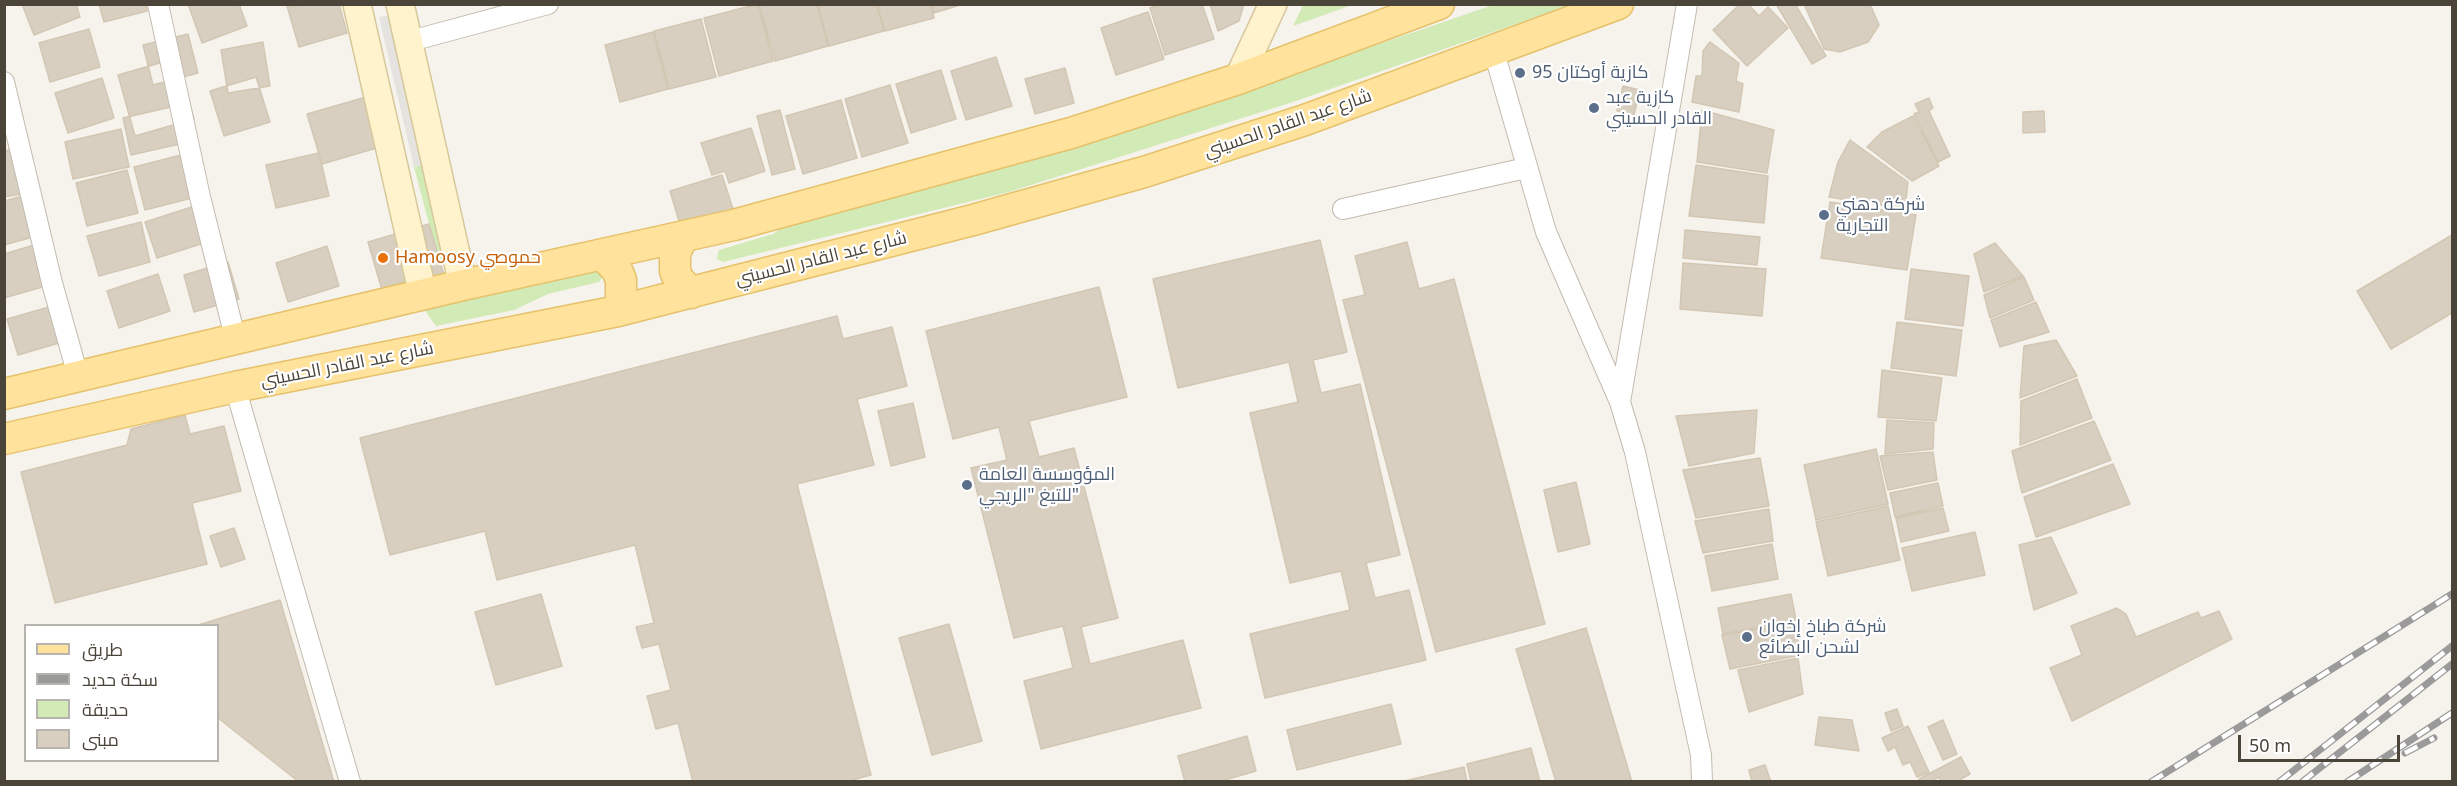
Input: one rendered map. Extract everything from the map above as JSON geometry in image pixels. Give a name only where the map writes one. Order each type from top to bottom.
[{"type":"main road","points":[[4,394],[236,341],[464,285],[734,225],[1071,133],[1238,79],[1439,4]]},
{"type":"main road","name":"شارع عبد القادر الحسيني","points":[[4,439],[235,387],[618,311],[973,220],[1144,172],[1305,120],[1494,52],[1618,4]]},
{"type":"main road","points":[[683,236],[675,253],[675,271],[691,293]]},
{"type":"main road","points":[[603,255],[617,270],[621,280],[621,301],[618,311]]},
{"type":"street","points":[[158,4],[200,197],[236,341]]},
{"type":"street","points":[[357,4],[423,295]]},
{"type":"street","points":[[400,4],[464,285]]},
{"type":"street","points":[[407,42],[548,4]]},
{"type":"street","points":[[1238,79],[1273,4]]},
{"type":"street","points":[[1620,402],[1687,4]]},
{"type":"street","points":[[1494,52],[1546,232],[1620,402],[1635,452],[1701,755],[1702,782]]},
{"type":"street","points":[[4,82],[52,283],[78,376]]},
{"type":"street","points":[[1343,209],[1526,168]]},
{"type":"street","points":[[235,387],[350,782]]},
{"type":"green space","points":[[1303,4],[1352,5],[1293,26]]},
{"type":"green space","points":[[1493,5],[1570,5],[1296,101],[1009,192],[723,262],[717,259],[719,250],[773,234],[794,220],[985,173],[1216,100]]},
{"type":"green space","points":[[430,163],[448,260],[442,261],[432,252],[429,224],[414,167]]},
{"type":"green space","points":[[596,270],[601,273],[602,278],[599,282],[548,294],[514,310],[436,326],[423,308]]},
{"type":"shaded area","points":[[397,14],[430,163],[414,167],[379,17]]},
{"type":"building","points":[[22,4],[76,4],[80,17],[34,35]]},
{"type":"building","points":[[99,4],[146,4],[147,11],[104,22]]},
{"type":"building","points":[[188,4],[239,4],[247,26],[202,43]]},
{"type":"building","points":[[339,4],[347,33],[299,47],[287,6]]},
{"type":"building","points":[[758,4],[773,61],[719,76],[704,18]]},
{"type":"building","points":[[759,4],[817,4],[828,46],[775,61]]},
{"type":"building","points":[[818,4],[876,4],[884,31],[829,46]]},
{"type":"building","points":[[877,4],[930,4],[934,18],[885,31]]},
{"type":"building","points":[[931,4],[963,4],[934,13]]},
{"type":"building","points":[[1161,4],[1202,4],[1214,39],[1165,55],[1150,8]]},
{"type":"building","points":[[1210,4],[1244,4],[1239,21],[1218,31]]},
{"type":"building","points":[[1740,4],[1748,4],[1759,16],[1768,7],[1788,28],[1747,66],[1713,30]]},
{"type":"building","points":[[1776,4],[1795,4],[1826,56],[1812,64]]},
{"type":"building","points":[[1804,4],[1870,4],[1879,25],[1868,42],[1840,52],[1824,49]]},
{"type":"building","points":[[1148,12],[1164,59],[1116,75],[1101,28]]},
{"type":"building","points":[[701,19],[716,77],[669,89],[654,31]]},
{"type":"building","points":[[89,29],[100,67],[50,82],[39,43]]},
{"type":"building","points":[[653,32],[668,89],[620,102],[605,45]]},
{"type":"building","points":[[188,34],[198,73],[153,85],[143,45]]},
{"type":"building","points":[[263,42],[270,86],[228,93],[221,50]]},
{"type":"building","points":[[1710,42],[1739,63],[1736,81],[1743,84],[1739,112],[1692,102],[1696,76],[1702,76],[1703,51]]},
{"type":"building","points":[[996,57],[1012,106],[966,120],[951,71]]},
{"type":"building","points":[[177,58],[194,119],[135,136],[118,75]]},
{"type":"building","points":[[1065,68],[1074,103],[1035,114],[1025,79]]},
{"type":"building","points":[[941,70],[956,119],[911,133],[896,84]]},
{"type":"building","points":[[256,77],[270,122],[224,136],[210,91]]},
{"type":"building","points":[[102,78],[114,118],[68,133],[55,93]]},
{"type":"building","points":[[890,85],[908,143],[862,157],[845,99]]},
{"type":"building","points":[[1623,86],[1640,90],[1634,115],[1617,111]]},
{"type":"building","points":[[366,97],[380,147],[322,164],[307,114]]},
{"type":"building","points":[[1929,98],[1933,108],[1929,111],[1950,156],[1938,162],[1914,114],[1919,112],[1915,104]]},
{"type":"building","points":[[841,100],[857,158],[803,174],[786,116]]},
{"type":"building","points":[[171,107],[180,144],[131,155],[123,118]]},
{"type":"building","points":[[780,110],[795,169],[772,175],[757,116]]},
{"type":"building","points":[[1702,110],[1774,130],[1767,173],[1697,162]]},
{"type":"building","points":[[2044,111],[2045,132],[2023,133],[2023,112]]},
{"type":"building","points":[[1913,116],[1939,166],[1912,181],[1867,147],[1882,132]]},
{"type":"building","points":[[751,128],[765,171],[729,183],[725,171],[712,175],[701,143]]},
{"type":"building","points":[[121,129],[129,167],[73,179],[65,142]]},
{"type":"building","points":[[1850,140],[1908,182],[1905,209],[1829,197],[1838,162]]},
{"type":"building","points":[[13,149],[22,194],[4,197],[4,151]]},
{"type":"building","points":[[319,153],[329,196],[276,208],[266,165]]},
{"type":"building","points":[[185,154],[196,197],[145,210],[134,167]]},
{"type":"building","points":[[1696,165],[1768,176],[1764,223],[1689,216]]},
{"type":"building","points":[[127,170],[138,213],[87,226],[76,183]]},
{"type":"building","points":[[722,175],[735,215],[682,231],[670,191]]},
{"type":"building","points":[[23,196],[33,237],[4,245],[4,201]]},
{"type":"building","points":[[1830,202],[1916,215],[1907,270],[1821,258]]},
{"type":"building","points":[[198,205],[210,241],[157,258],[145,222]]},
{"type":"building","points":[[141,222],[150,262],[99,276],[87,236]]},
{"type":"building","points":[[429,224],[445,279],[384,297],[368,242]]},
{"type":"building","points":[[1685,230],[1760,237],[1757,265],[1683,258]]},
{"type":"building","points":[[2452,235],[2452,313],[2391,349],[2357,291]]},
{"type":"building","points":[[1320,240],[1347,352],[1313,360],[1321,393],[1360,384],[1400,555],[1366,563],[1375,598],[1409,590],[1426,660],[1265,698],[1250,634],[1350,610],[1341,571],[1290,583],[1250,413],[1298,402],[1289,362],[1178,388],[1153,279]]},
{"type":"building","points":[[1407,242],[1419,289],[1454,279],[1545,624],[1436,652],[1343,300],[1365,295],[1355,256]]},
{"type":"building","points":[[1995,243],[2023,276],[1984,292],[1974,254]]},
{"type":"building","points":[[34,245],[46,286],[4,298],[4,254]]},
{"type":"building","points":[[327,246],[339,286],[288,302],[276,263]]},
{"type":"building","points":[[228,262],[239,299],[194,312],[184,275]]},
{"type":"building","points":[[1683,263],[1766,269],[1762,316],[1680,309]]},
{"type":"building","points":[[1911,269],[1969,276],[1963,326],[1905,319]]},
{"type":"building","points":[[158,274],[170,311],[119,328],[107,291]]},
{"type":"building","points":[[2024,277],[2034,300],[1990,318],[1984,295]]},
{"type":"building","points":[[1099,287],[1127,397],[1029,421],[1039,457],[1074,448],[1118,618],[1081,627],[1090,664],[1183,640],[1201,708],[1041,749],[1024,681],[1073,668],[1063,626],[1014,638],[971,468],[1007,460],[999,427],[953,439],[926,331]]},
{"type":"building","points":[[2036,302],[2049,332],[2000,347],[1991,320]]},
{"type":"building","points":[[56,305],[66,341],[18,355],[7,319]]},
{"type":"building","points":[[837,316],[843,339],[892,327],[907,386],[857,399],[874,465],[797,484],[871,775],[845,782],[693,782],[678,723],[656,729],[647,696],[671,690],[659,644],[642,648],[636,627],[654,623],[635,545],[497,580],[485,531],[390,555],[360,438]]},
{"type":"building","points":[[1897,322],[1962,330],[1956,376],[1891,368]]},
{"type":"building","points":[[2056,340],[2077,376],[2020,398],[2024,346]]},
{"type":"building","points":[[1882,370],[1942,378],[1936,421],[1878,417]]},
{"type":"building","points":[[2077,379],[2092,418],[2020,445],[2021,401]]},
{"type":"building","points":[[913,403],[925,457],[891,466],[878,411]]},
{"type":"building","points":[[1757,410],[1754,453],[1689,466],[1676,416]]},
{"type":"building","points":[[185,415],[190,434],[224,426],[241,491],[192,503],[207,564],[55,603],[21,472],[127,445],[131,429]]},
{"type":"building","points":[[1887,420],[1934,423],[1933,449],[1885,454]]},
{"type":"building","points":[[2094,421],[2111,460],[2022,493],[2012,451]]},
{"type":"building","points":[[1876,449],[1888,504],[1816,520],[1804,465]]},
{"type":"building","points":[[1933,452],[1937,480],[1888,490],[1880,456]]},
{"type":"building","points":[[1760,458],[1769,506],[1696,518],[1683,470]]},
{"type":"building","points":[[2113,464],[2130,504],[2036,537],[2024,497]]},
{"type":"building","points":[[1576,482],[1590,544],[1558,552],[1544,490]]},
{"type":"building","points":[[1938,483],[1943,506],[1895,517],[1890,493]]},
{"type":"building","points":[[1888,506],[1900,560],[1828,576],[1816,522]]},
{"type":"building","points":[[1943,508],[1949,531],[1901,542],[1896,518]]},
{"type":"building","points":[[1769,509],[1773,541],[1703,553],[1695,521]]},
{"type":"building","points":[[234,528],[245,559],[221,567],[210,536]]},
{"type":"building","points":[[1975,532],[1985,575],[1912,591],[1902,548]]},
{"type":"building","points":[[2051,537],[2077,593],[2034,610],[2019,545]]},
{"type":"building","points":[[1772,544],[1778,579],[1712,591],[1705,556]]},
{"type":"building","points":[[541,594],[562,666],[496,685],[475,612]]},
{"type":"building","points":[[1791,594],[1796,620],[1723,634],[1718,608]]},
{"type":"building","points":[[280,600],[334,782],[299,782],[219,719],[219,624],[202,624]]},
{"type":"building","points":[[2117,608],[2126,614],[2136,637],[2198,612],[2201,618],[2219,611],[2232,639],[2072,721],[2050,668],[2082,655],[2071,626]]},
{"type":"building","points":[[1794,623],[1801,655],[1730,669],[1722,635]]},
{"type":"building","points":[[949,624],[982,741],[932,755],[899,638]]},
{"type":"building","points":[[1586,628],[1632,782],[1556,782],[1516,649]]},
{"type":"building","points":[[1798,658],[1803,694],[1749,712],[1738,670]]},
{"type":"building","points":[[1391,704],[1401,744],[1297,770],[1287,730]]},
{"type":"building","points":[[1897,709],[1903,726],[1891,731],[1885,713]]},
{"type":"building","points":[[1819,717],[1852,720],[1859,751],[1815,745]]},
{"type":"building","points":[[1943,720],[1957,754],[1943,760],[1928,727]]},
{"type":"building","points":[[1908,726],[1929,772],[1917,777],[1910,762],[1903,765],[1895,747],[1888,751],[1882,738]]},
{"type":"building","points":[[1247,736],[1256,771],[1218,782],[1185,782],[1178,756]]},
{"type":"building","points":[[1531,748],[1540,782],[1471,782],[1467,764]]},
{"type":"building","points":[[1961,757],[1970,774],[1956,782],[1941,782],[1939,777],[1930,782],[1920,782],[1919,779]]},
{"type":"building","points":[[1765,765],[1771,782],[1752,782],[1749,770]]},
{"type":"building","points":[[1464,767],[1467,782],[1400,782]]},
{"type":"railway","points":[[2151,782],[2452,594]]},
{"type":"railway","points":[[2279,782],[2452,646]]},
{"type":"railway","points":[[2302,782],[2452,664]]},
{"type":"railway","points":[[2347,782],[2452,713]]},
{"type":"railway","points":[[2405,753],[2434,738]]},
{"type":"place","name":"كازية أوكتان 95","points":[[1520,73]]},
{"type":"place","name":"كازية عبد القادر الحسيني","points":[[1594,108]]},
{"type":"place","name":"شركة دهني التجارية","points":[[1824,215]]},
{"type":"place","name":"Hamoosy حموصي","points":[[383,258]]},
{"type":"place","name":"المؤوسسة العامة للتيغ \"الريجي\"","points":[[967,485]]},
{"type":"place","name":"شركة طباخ إخوان لشحن البضائع","points":[[1747,637]]}]
